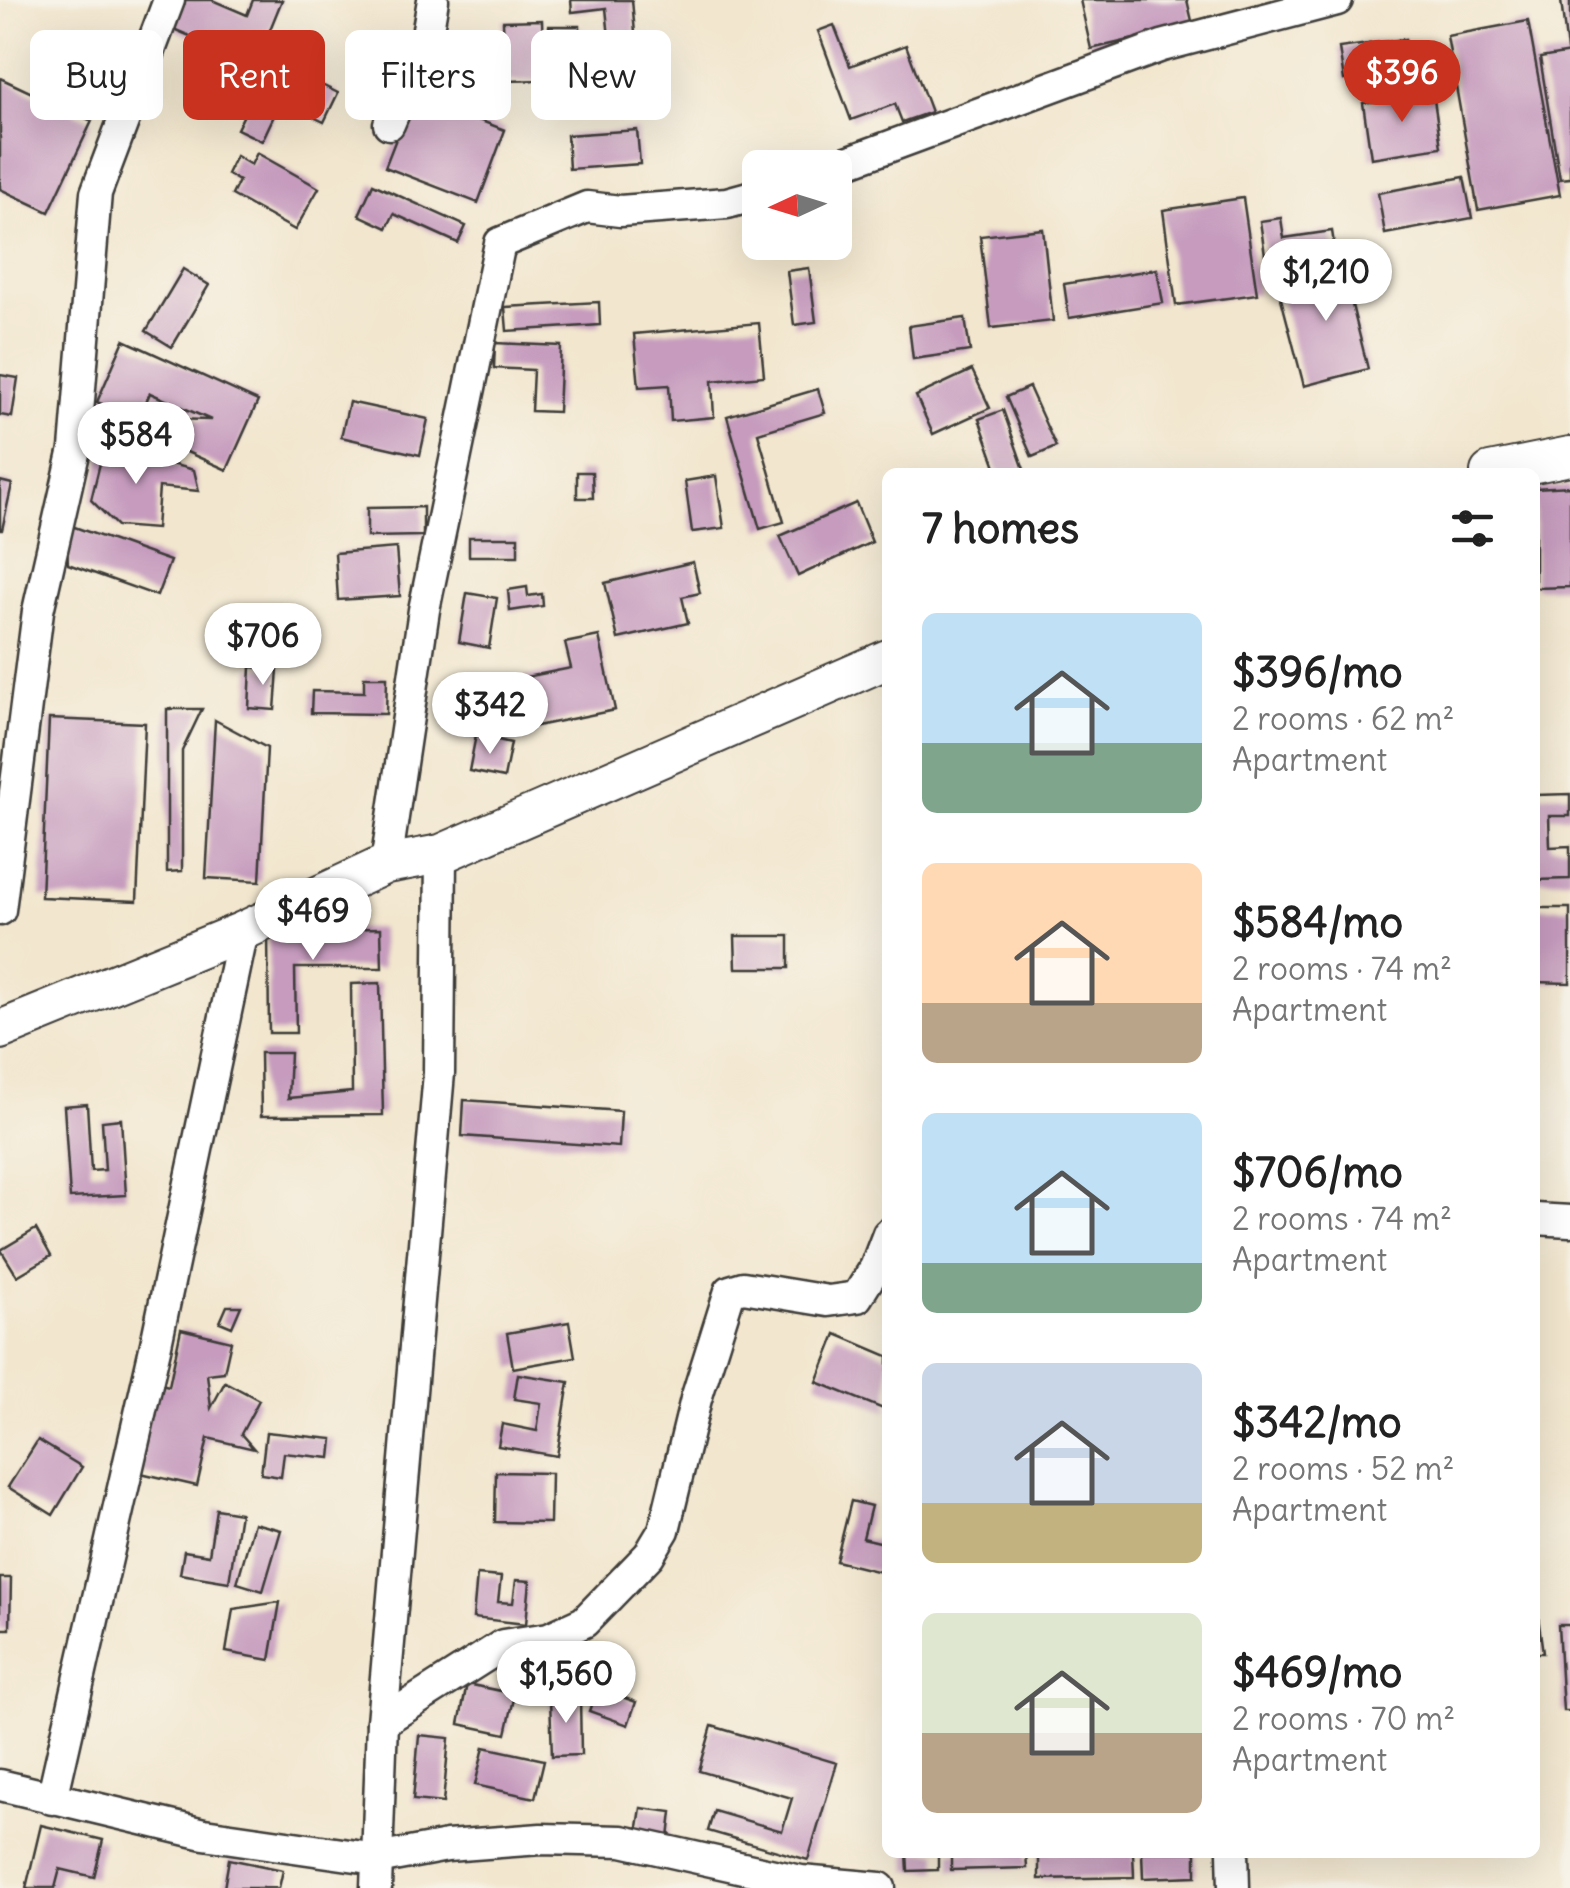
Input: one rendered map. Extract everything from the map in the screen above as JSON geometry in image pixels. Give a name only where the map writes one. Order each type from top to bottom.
[{"type":"street","points":[[0,910],[38,611],[75,449],[96,193],[169,0]]},
{"type":"street","points":[[389,124],[427,35],[433,0]]},
{"type":"street","points":[[852,160],[1162,46],[1338,0]]},
{"type":"street","points":[[386,864],[424,610],[500,243],[587,207],[620,210],[742,199]]},
{"type":"street","points":[[1510,468],[1570,456]]},
{"type":"street","points":[[0,1030],[243,932],[386,864],[441,854],[882,662]]},
{"type":"street","points":[[376,1874],[382,1722],[439,1073],[441,854]]},
{"type":"street","points":[[52,1798],[156,1344],[243,932]]},
{"type":"street","points":[[1540,1219],[1570,1221]]},
{"type":"street","points":[[382,1722],[503,1645],[549,1638],[584,1622],[649,1554],[664,1530],[696,1399],[730,1292],[742,1287],[828,1300],[858,1297],[882,1250]]},
{"type":"street","points":[[0,1785],[376,1874],[447,1846],[541,1838],[622,1841],[801,1881],[880,1888]]},
{"type":"street","points":[[1233,1858],[1234,1888]]},
{"type":"building","points":[[183,0],[212,0],[247,15],[253,0],[282,0],[270,30],[183,30],[183,33],[171,28]]},
{"type":"building","points":[[571,0],[632,0],[635,30],[608,30],[606,8],[572,12]]},
{"type":"building","points":[[1080,0],[1187,0],[1193,25],[1091,49]]},
{"type":"building","points":[[1570,0],[1570,49],[1567,50],[1561,1]]},
{"type":"building","points":[[542,20],[542,30],[531,30],[531,80],[511,81],[511,30],[503,30],[503,21]]},
{"type":"building","points":[[1528,21],[1560,195],[1478,210],[1447,36]]},
{"type":"building","points":[[834,25],[850,66],[906,45],[931,112],[902,122],[895,104],[851,120],[818,31]]},
{"type":"building","points":[[549,26],[580,26],[580,30],[549,30]]},
{"type":"building","points":[[1405,39],[1409,71],[1344,80],[1339,48]]},
{"type":"building","points":[[1570,53],[1570,178],[1560,179],[1540,58]]},
{"type":"building","points":[[0,78],[30,92],[30,120],[92,121],[49,212],[0,189]]},
{"type":"building","points":[[325,87],[338,93],[325,120]]},
{"type":"building","points":[[1433,93],[1441,147],[1371,158],[1363,103]]},
{"type":"building","points":[[241,120],[272,120],[262,141],[237,129]]},
{"type":"building","points":[[403,120],[479,120],[505,130],[478,203],[385,167]]},
{"type":"building","points":[[637,130],[640,164],[569,169],[567,135]]},
{"type":"building","points":[[257,153],[319,188],[295,230],[232,195],[239,181],[227,174],[236,156],[251,165]]},
{"type":"building","points":[[1464,177],[1472,218],[1385,234],[1378,193]]},
{"type":"building","points":[[373,184],[466,226],[458,243],[394,214],[387,228],[359,215]]},
{"type":"building","points":[[1243,198],[1257,294],[1176,305],[1163,210]]},
{"type":"building","points":[[1281,218],[1284,238],[1332,231],[1336,257],[1267,268],[1260,221]]},
{"type":"building","points":[[1043,229],[1053,321],[991,328],[980,236]]},
{"type":"building","points":[[1361,265],[1368,292],[1350,297],[1368,369],[1304,386],[1278,287]]},
{"type":"building","points":[[809,268],[816,322],[794,325],[787,271]]},
{"type":"building","points":[[183,269],[209,285],[172,347],[146,331]]},
{"type":"building","points":[[1157,269],[1163,303],[1069,318],[1064,284]]},
{"type":"building","points":[[599,302],[600,325],[507,331],[505,307]]},
{"type":"building","points":[[965,318],[970,351],[913,359],[909,326]]},
{"type":"building","points":[[759,323],[764,376],[712,381],[714,417],[671,421],[669,385],[639,387],[634,334]]},
{"type":"building","points":[[124,340],[258,401],[227,470],[160,440],[169,419],[211,420],[150,393],[138,420],[97,402]]},
{"type":"building","points":[[495,343],[561,346],[558,412],[531,411],[533,370],[494,368]]},
{"type":"building","points":[[972,370],[990,408],[933,434],[916,396]]},
{"type":"building","points":[[0,375],[18,378],[12,417],[0,415]]},
{"type":"building","points":[[1029,387],[1056,447],[1032,457],[1006,397]]},
{"type":"building","points":[[818,389],[825,413],[758,433],[784,522],[760,529],[727,416]]},
{"type":"building","points":[[349,402],[428,419],[420,455],[341,437]]},
{"type":"building","points":[[1003,410],[1024,468],[997,468],[979,419]]},
{"type":"building","points":[[104,447],[194,470],[199,491],[159,487],[156,529],[117,526],[91,500]]},
{"type":"building","points":[[577,472],[592,472],[593,498],[577,498]]},
{"type":"building","points":[[716,476],[724,528],[692,532],[685,481]]},
{"type":"building","points":[[0,481],[12,484],[2,530],[0,530]]},
{"type":"building","points":[[1570,486],[1570,587],[1540,588],[1540,488]]},
{"type":"building","points":[[856,503],[872,542],[798,576],[780,536]]},
{"type":"building","points":[[423,507],[423,536],[367,537],[367,508]]},
{"type":"building","points":[[66,524],[170,561],[157,596],[68,564]]},
{"type":"building","points":[[469,537],[518,537],[518,556],[469,556]]},
{"type":"building","points":[[396,548],[400,596],[338,600],[335,553]]},
{"type":"building","points":[[693,562],[700,593],[682,597],[688,623],[618,639],[605,583]]},
{"type":"building","points":[[527,587],[528,596],[542,594],[543,606],[510,611],[508,590]]},
{"type":"building","points":[[467,593],[497,598],[489,648],[459,642]]},
{"type":"building","points":[[599,636],[615,710],[527,728],[516,679],[571,668],[565,643]]},
{"type":"building","points":[[251,667],[278,669],[275,710],[249,708]]},
{"type":"building","points":[[364,677],[387,677],[386,714],[311,713],[312,691],[364,692]]},
{"type":"building","points":[[167,709],[202,709],[182,751],[182,871],[167,872]]},
{"type":"building","points":[[49,719],[145,723],[137,901],[41,897]]},
{"type":"building","points":[[215,720],[267,748],[260,881],[206,878]]},
{"type":"building","points":[[476,735],[511,743],[504,778],[469,771]]},
{"type":"building","points":[[1570,794],[1570,816],[1549,816],[1550,847],[1570,846],[1570,879],[1540,880],[1540,795]]},
{"type":"building","points":[[1540,908],[1570,908],[1570,983],[1540,982]]},
{"type":"building","points":[[381,928],[382,968],[295,968],[296,1033],[269,1033],[268,930]]},
{"type":"building","points":[[735,936],[789,936],[789,968],[736,968]]},
{"type":"building","points":[[380,983],[383,1115],[261,1116],[260,1053],[290,1053],[288,1098],[352,1092],[351,984]]},
{"type":"building","points":[[464,1100],[621,1111],[619,1147],[462,1136]]},
{"type":"building","points":[[87,1104],[91,1171],[105,1170],[102,1121],[121,1119],[126,1195],[70,1198],[64,1106]]},
{"type":"building","points":[[36,1229],[51,1256],[17,1276],[1,1250]]},
{"type":"building","points":[[227,1306],[241,1306],[232,1327],[220,1322]]},
{"type":"building","points":[[569,1322],[575,1357],[513,1368],[507,1333]]},
{"type":"building","points":[[181,1329],[231,1341],[224,1372],[207,1374],[211,1408],[225,1382],[259,1400],[241,1434],[254,1449],[208,1438],[197,1486],[132,1471],[152,1382],[169,1386]]},
{"type":"building","points":[[836,1334],[882,1353],[882,1409],[817,1382]]},
{"type":"building","points":[[518,1374],[569,1382],[557,1456],[498,1446],[502,1424],[537,1431],[541,1403],[514,1399]]},
{"type":"building","points":[[266,1432],[333,1439],[331,1458],[284,1453],[281,1477],[261,1474]]},
{"type":"building","points":[[38,1440],[82,1467],[53,1515],[8,1487]]},
{"type":"building","points":[[496,1472],[551,1473],[550,1523],[495,1522]]},
{"type":"building","points":[[851,1501],[871,1506],[863,1538],[882,1543],[882,1572],[836,1561]]},
{"type":"building","points":[[216,1509],[240,1513],[229,1582],[180,1574],[184,1551],[209,1555]]},
{"type":"building","points":[[254,1523],[281,1530],[263,1591],[237,1583]]},
{"type":"building","points":[[477,1575],[501,1577],[498,1602],[513,1603],[516,1580],[530,1581],[526,1624],[473,1618]]},
{"type":"building","points":[[0,1578],[11,1578],[10,1629],[0,1629]]},
{"type":"building","points":[[280,1602],[270,1660],[226,1652],[233,1609]]},
{"type":"building","points":[[1558,1625],[1570,1625],[1570,1711],[1563,1711]]},
{"type":"building","points":[[467,1684],[515,1694],[506,1734],[459,1724]]},
{"type":"building","points":[[597,1688],[636,1702],[628,1725],[589,1711]]},
{"type":"building","points":[[580,1697],[581,1755],[552,1756],[550,1698]]},
{"type":"building","points":[[712,1726],[837,1763],[808,1860],[708,1831],[714,1811],[782,1831],[792,1798],[699,1771]]},
{"type":"building","points":[[419,1735],[449,1738],[443,1803],[413,1800]]},
{"type":"building","points":[[484,1747],[544,1760],[535,1798],[475,1785]]},
{"type":"building","points":[[641,1808],[672,1812],[669,1838],[637,1833]]},
{"type":"building","points":[[41,1825],[103,1840],[94,1877],[60,1869],[55,1888],[26,1888]]},
{"type":"building","points":[[907,1858],[938,1858],[938,1870],[908,1871]]},
{"type":"building","points":[[951,1858],[1026,1858],[1027,1868],[951,1870]]},
{"type":"building","points":[[1039,1858],[1133,1858],[1134,1877],[1039,1879]]},
{"type":"building","points":[[1142,1858],[1196,1858],[1196,1876],[1143,1878]]},
{"type":"building","points":[[229,1859],[283,1870],[279,1888],[224,1888]]}]
